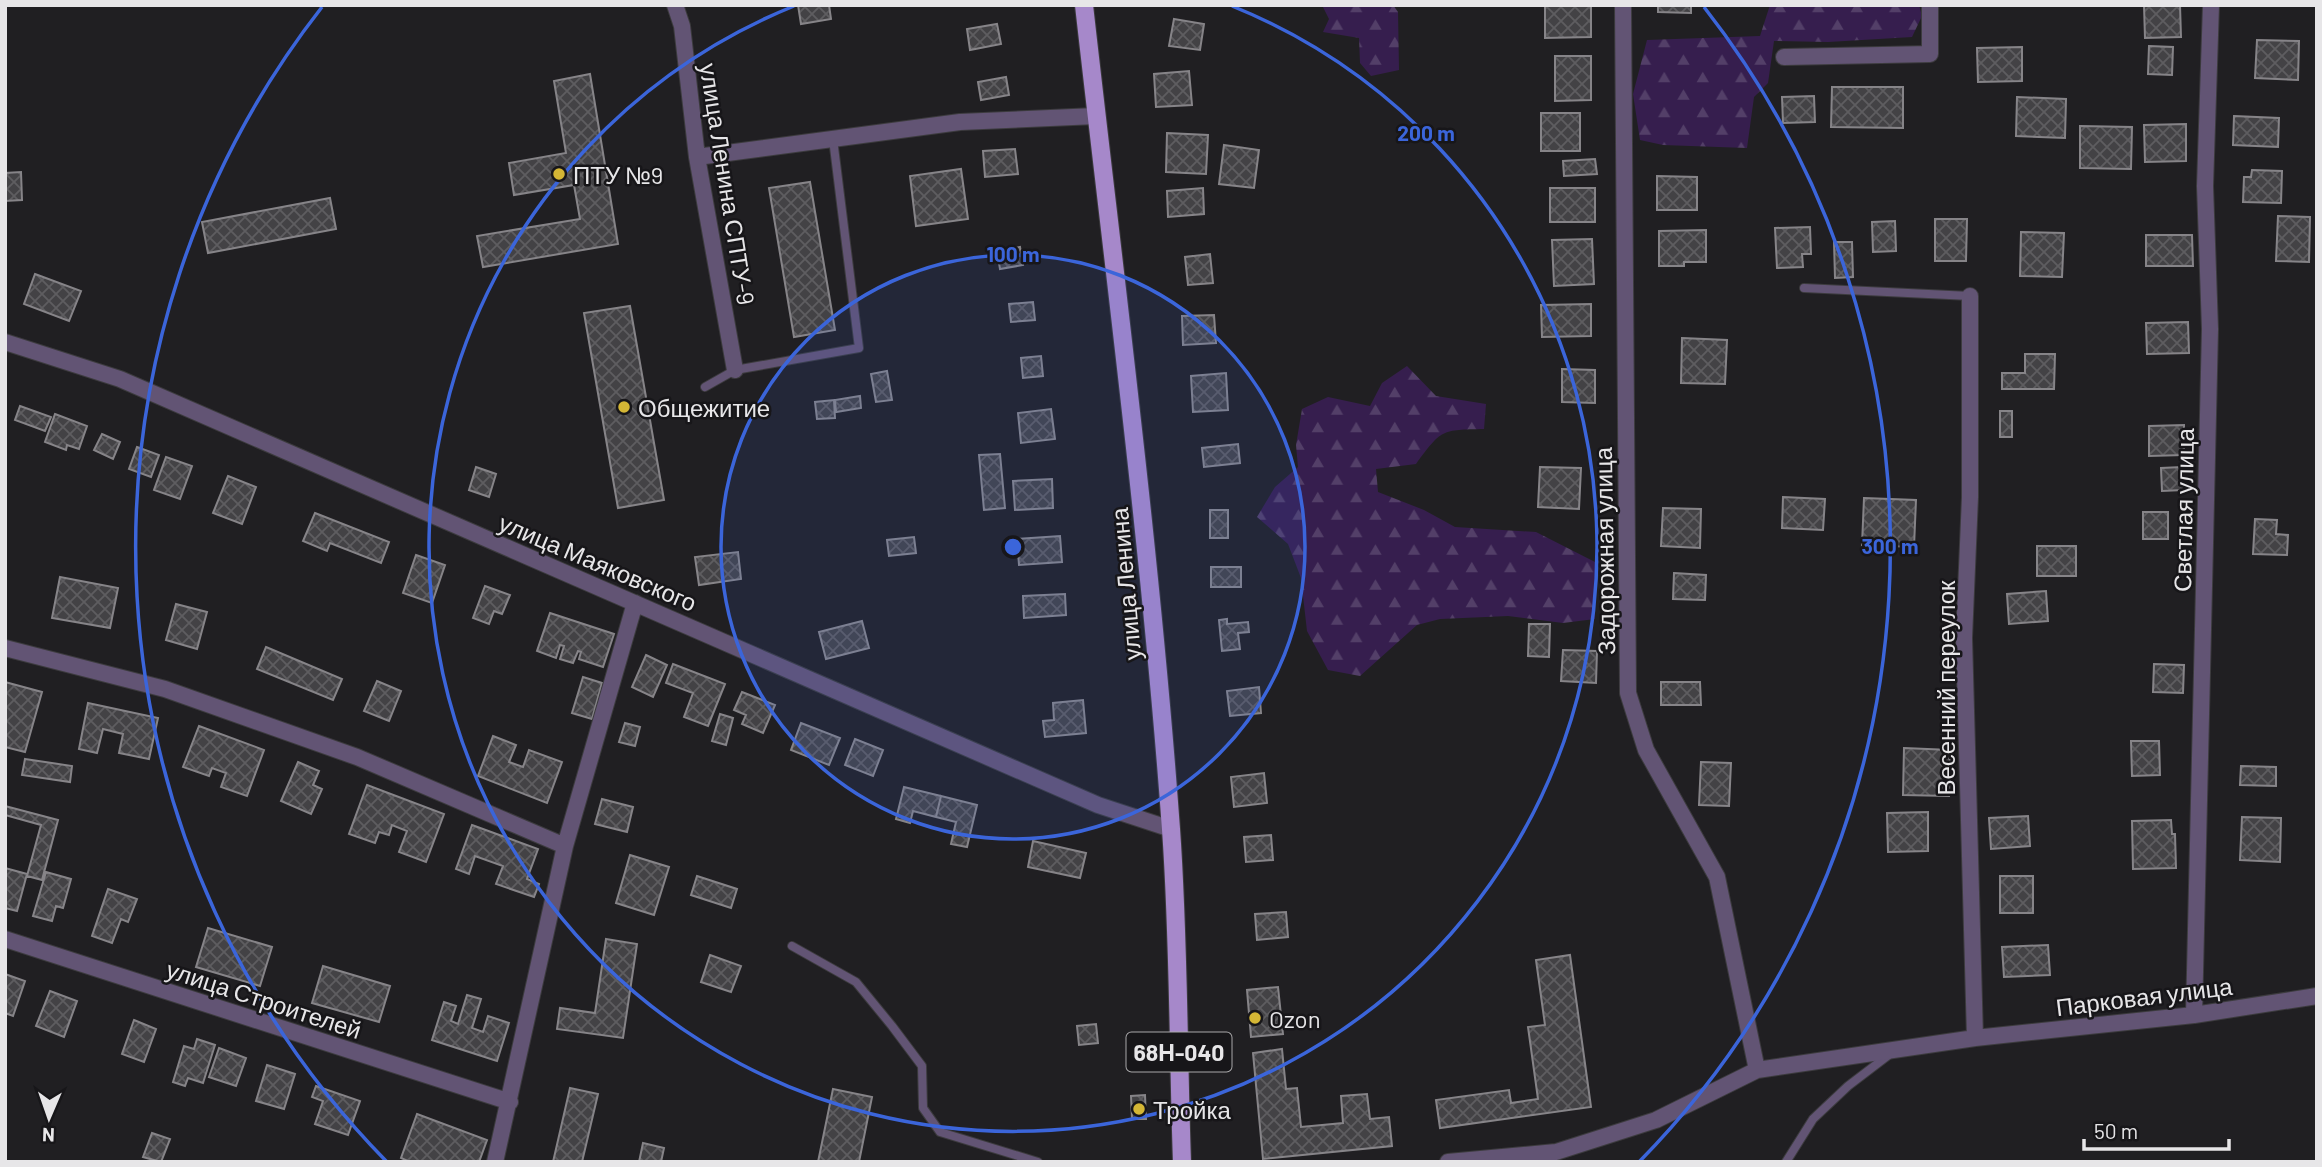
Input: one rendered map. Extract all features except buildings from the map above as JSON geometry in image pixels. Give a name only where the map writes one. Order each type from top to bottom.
[{"type":"main road","name":"улица Ленина","points":[[1084,5],[1141,491],[1171,829],[1177,942],[1182,1162]]},
{"type":"street","name":"улица Ленина СПТУ-9","points":[[675,5],[682,26],[697,157],[735,370]]},
{"type":"street","name":"Задорожная улица","points":[[1623,5],[1628,692],[1646,750],[1717,877],[1757,1070]]},
{"type":"street","points":[[1784,57],[1930,54],[1930,5]]},
{"type":"street","name":"Светлая улица","points":[[2194,1015],[2210,330],[2205,186],[2211,5]]},
{"type":"street","points":[[697,157],[960,122],[1097,116]]},
{"type":"street","name":"Весенний переулок","points":[[1970,296],[1970,497],[1964,638],[1975,1038]]},
{"type":"street","name":"улица Маяковского","points":[[5,342],[120,379],[1098,804],[1171,829]]},
{"type":"street","points":[[495,1162],[565,846],[635,603]]},
{"type":"street","points":[[5,648],[191,698],[357,757],[565,846]]},
{"type":"street","name":"улица Строителей","points":[[5,939],[510,1102]]},
{"type":"street","name":"Парковая улица","points":[[1448,1162],[1556,1152],[1656,1120],[1757,1070],[1975,1038],[2194,1015],[2317,996]]},
{"type":"lane","points":[[705,387],[735,370],[859,348],[832,139]]},
{"type":"lane","points":[[1804,288],[1970,296]]},
{"type":"lane","points":[[792,946],[856,982],[892,1026],[922,1066],[923,1108],[940,1132],[1038,1162]]},
{"type":"lane","points":[[1786,1162],[1813,1119],[1848,1086],[1896,1050]]},
{"type":"green space","points":[[1322,5],[1393,5],[1398,12],[1399,70],[1371,76],[1360,63],[1359,38],[1323,32],[1329,19]]},
{"type":"green space","points":[[1770,5],[1919,5],[1922,16],[1912,37],[1828,42],[1774,41],[1768,83],[1754,97],[1747,148],[1663,145],[1640,140],[1633,94],[1647,40],[1760,36]]},
{"type":"green space","points":[[1407,366],[1436,396],[1486,404],[1484,429],[1450,431],[1438,438],[1416,464],[1376,469],[1378,492],[1424,510],[1455,527],[1536,532],[1595,562],[1595,619],[1563,623],[1508,616],[1440,619],[1417,625],[1360,676],[1328,670],[1307,631],[1301,578],[1288,544],[1257,517],[1275,487],[1298,467],[1296,445],[1302,409],[1328,397],[1370,406],[1382,383]]},
{"type":"place","name":"ПТУ №9","points":[[559,174]]},
{"type":"place","name":"Общежитие","points":[[624,407]]},
{"type":"place","name":"Ozon","points":[[1255,1018]]},
{"type":"place","name":"Тройка","points":[[1139,1109]]}]
